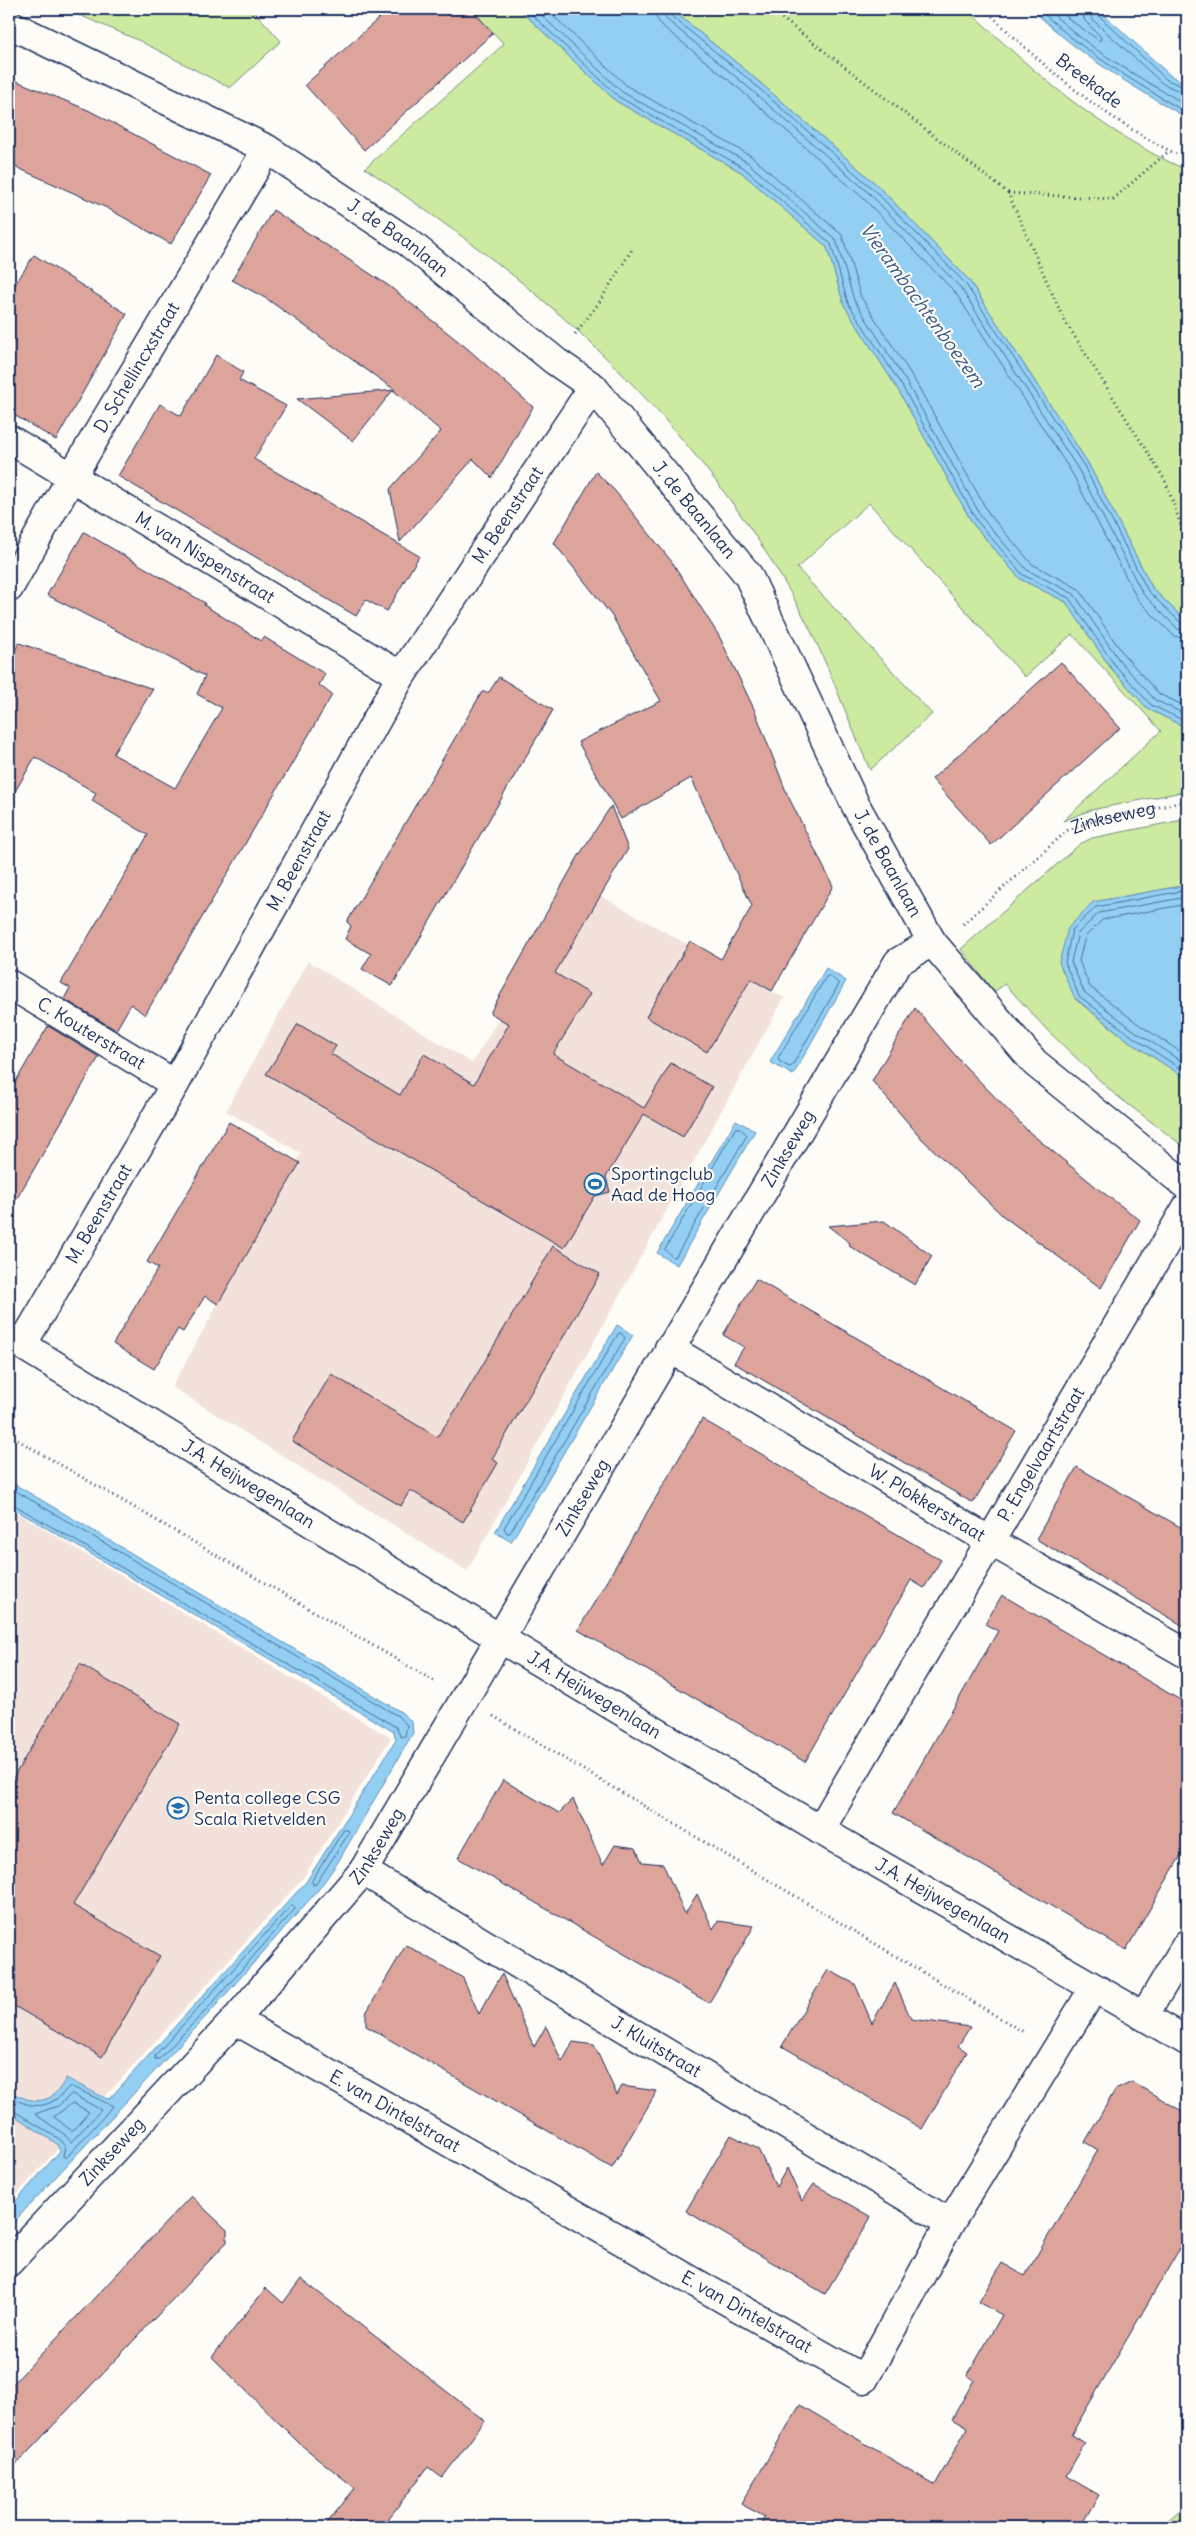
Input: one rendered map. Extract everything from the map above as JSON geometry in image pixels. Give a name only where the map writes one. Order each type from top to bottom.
[{"type":"street","name":"J. de Baanlaan","points":[[9,24],[267,148],[408,242],[555,361],[593,387],[748,575],[856,806],[932,942],[1035,1063],[1187,1186]]},
{"type":"street","name":"D. Schellincxstraat","points":[[9,588],[71,478],[267,148]]},
{"type":"street","name":"M. Beenstraat","points":[[15,1341],[175,1084],[401,676],[593,387]]},
{"type":"street","name":"M. van Nispenstraat","points":[[9,439],[401,676]]},
{"type":"street","name":"Zinkseweg","points":[[9,2262],[234,2020],[363,1871],[501,1639],[669,1348],[898,962],[932,942]]},
{"type":"street","name":"C. Kouterstraat","points":[[9,984],[175,1084]]},
{"type":"street","name":"P. Engelvaartstraat","points":[[820,1830],[1187,1207]]},
{"type":"street","name":"J.A. Heijwegenlaan","points":[[15,1341],[501,1639],[820,1830],[1187,2041]]},
{"type":"street","name":"W. Plokkerstraat","points":[[669,1348],[990,1541],[1187,1654]]},
{"type":"street","name":"J. Kluitstraat","points":[[363,1871],[950,2223]]},
{"type":"street","points":[[1144,2016],[1187,1944]]},
{"type":"street","name":"E. van Dintelstraat","points":[[234,2020],[864,2379],[950,2223],[1057,2052],[1094,1988]]},
{"type":"path","points":[[770,9],[1008,194],[1063,318],[1165,480],[1183,531],[1184,546],[1187,554]]},
{"type":"path","name":"Breekade","points":[[985,9],[1025,49],[1092,105],[1187,159]]},
{"type":"path","points":[[1008,194],[1113,199],[1169,150]]},
{"type":"path","points":[[555,361],[598,304],[633,248]]},
{"type":"path","name":"Zinkseweg","points":[[932,942],[951,934],[1068,830],[1094,821],[1187,801]]},
{"type":"path","points":[[9,1434],[464,1699],[1057,2052]]},
{"type":"shaded area","points":[[581,885],[784,998],[467,1571],[172,1387],[301,1153],[226,1111],[308,961],[472,1063]]},
{"type":"shaded area","name":"Penta college CSG Scala Rietvelden","points":[[9,1508],[391,1738],[303,1878],[9,2203]]},
{"type":"green space","points":[[65,9],[252,9],[281,41],[230,88],[140,41]]},
{"type":"green space","points":[[471,9],[519,9],[616,101],[741,172],[827,247],[844,305],[897,388],[973,524],[1020,579],[1066,602],[1110,667],[1148,709],[1187,728],[1187,791],[1091,810],[1063,821],[1161,731],[1072,634],[1025,677],[869,503],[797,568],[932,714],[870,770],[809,627],[774,564],[715,480],[682,440],[612,364],[537,295],[474,245],[365,168],[504,44]]},
{"type":"green space","points":[[671,9],[967,9],[1043,78],[1098,120],[1156,155],[1187,170],[1187,622],[1153,589],[1088,463],[969,280],[877,185],[749,73]]},
{"type":"green space","points":[[1187,819],[1187,885],[1093,902],[1075,999],[1130,1042],[1187,1079],[1187,1149],[1112,1092],[1047,1030],[1005,984],[994,992],[961,949],[1080,844],[1092,838]]},
{"type":"green space","points":[[1187,2504],[1187,2527],[1160,2527]]},
{"type":"water","name":"Vierambachtenboezem","points":[[519,9],[671,9],[749,73],[877,185],[969,280],[1088,463],[1153,589],[1187,622],[1187,728],[1148,709],[1110,667],[1066,602],[1020,579],[973,524],[897,388],[844,305],[827,247],[741,172],[616,101]]},
{"type":"water","points":[[1032,9],[1098,9],[1171,76],[1187,84],[1187,118],[1106,69],[1068,41]]},
{"type":"water","points":[[1187,885],[1187,1079],[1130,1042],[1075,998],[1059,963],[1068,928],[1093,902]]},
{"type":"water","points":[[826,968],[846,981],[793,1075],[770,1062]]},
{"type":"water","points":[[736,1120],[755,1131],[677,1265],[657,1253]]},
{"type":"water","points":[[617,1325],[633,1335],[511,1542],[495,1532]]},
{"type":"water","points":[[9,1481],[401,1712],[412,1722],[413,1733],[338,1862],[319,1889],[211,2011],[9,2227],[9,2209],[60,2151],[57,2144],[9,2112],[9,2091],[26,2099],[42,2100],[55,2094],[66,2078],[107,2099],[110,2098],[306,1882],[396,1740],[394,1732],[9,1506]]},
{"type":"building","points":[[389,9],[471,9],[493,33],[364,150],[305,85]]},
{"type":"building","points":[[9,78],[88,110],[211,175],[171,244],[107,208],[9,164]]},
{"type":"building","points":[[273,210],[389,286],[468,349],[533,407],[492,478],[473,459],[400,542],[390,489],[441,431],[393,390],[395,390],[267,299],[232,280]]},
{"type":"building","points":[[34,255],[127,314],[56,440],[9,412],[9,294]]},
{"type":"building","points":[[216,355],[243,372],[239,380],[286,406],[254,459],[419,556],[387,611],[366,600],[356,616],[118,476],[160,404],[181,416]]},
{"type":"building","points":[[393,390],[353,441],[297,399]]},
{"type":"building","points":[[596,472],[615,491],[672,562],[719,636],[755,711],[787,794],[833,886],[772,991],[751,979],[707,1052],[646,1017],[690,941],[721,959],[752,906],[691,778],[621,819],[578,742],[661,701],[612,616],[554,543]]},
{"type":"building","points":[[84,532],[205,603],[204,605],[261,641],[264,637],[325,674],[319,685],[332,695],[145,1015],[131,1004],[116,1030],[64,999],[70,988],[61,983],[148,835],[92,801],[96,793],[35,757],[9,802],[9,661],[19,643],[153,689],[113,754],[175,788],[222,708],[197,694],[205,676],[47,595]]},
{"type":"building","points":[[1061,662],[1120,728],[991,845],[932,779]]},
{"type":"building","points":[[499,677],[553,710],[392,986],[362,969],[371,954],[345,939],[351,926],[347,922],[482,692],[489,692]]},
{"type":"building","points":[[611,806],[628,849],[555,973],[590,994],[553,1054],[644,1108],[671,1063],[712,1087],[683,1137],[644,1114],[606,1177],[610,1192],[595,1196],[564,1248],[266,1074],[298,1024],[336,1046],[331,1054],[400,1095],[424,1054],[474,1084],[509,1024],[490,1013],[578,857]]},
{"type":"building","points":[[915,1008],[961,1062],[1028,1131],[1101,1191],[1140,1220],[1101,1288],[1003,1216],[923,1140],[872,1081]]},
{"type":"building","points":[[48,1026],[99,1057],[9,1212],[9,1093]]},
{"type":"building","points":[[229,1122],[300,1163],[218,1304],[205,1296],[183,1332],[178,1329],[154,1369],[113,1344],[158,1268],[147,1262]]},
{"type":"building","points":[[884,1221],[932,1256],[915,1285],[849,1246],[850,1243],[828,1226]]},
{"type":"building","points":[[553,1246],[600,1274],[492,1459],[498,1463],[463,1522],[410,1490],[401,1506],[292,1441],[331,1374],[437,1437],[457,1408]]},
{"type":"building","points":[[756,1279],[1016,1431],[973,1503],[734,1363],[744,1347],[723,1335]]},
{"type":"building","points":[[702,1419],[941,1560],[924,1588],[911,1580],[805,1762],[578,1630]]},
{"type":"building","points":[[1077,1467],[1187,1531],[1187,1628],[1036,1539]]},
{"type":"building","points":[[1002,1595],[1187,1704],[1187,1845],[1126,1950],[893,1813],[998,1631],[985,1624]]},
{"type":"building","points":[[80,1664],[180,1724],[73,1905],[160,1956],[102,2057],[9,2003],[9,1785]]},
{"type":"building","points":[[503,1780],[559,1813],[573,1799],[603,1865],[615,1845],[636,1848],[642,1862],[663,1864],[685,1914],[697,1894],[713,1929],[718,1921],[754,1926],[709,2003],[458,1858]]},
{"type":"building","points":[[406,1945],[463,1978],[479,2014],[502,1974],[534,2047],[546,2026],[562,2062],[573,2042],[594,2045],[617,2095],[622,2086],[657,2091],[612,2168],[366,2026],[366,2013]]},
{"type":"building","points":[[828,1970],[855,1984],[872,2023],[895,1983],[911,2019],[970,2027],[958,2046],[967,2052],[922,2129],[782,2046]]},
{"type":"building","points":[[1132,2082],[1187,2114],[1187,2236],[1071,2435],[1085,2443],[1066,2476],[1099,2495],[1080,2527],[759,2527],[765,2517],[741,2504],[800,2405],[935,2485],[967,2428],[952,2419],[974,2380],[967,2376],[1002,2315],[979,2302],[1002,2263],[1025,2276],[1098,2150],[1085,2142],[1115,2090]]},
{"type":"building","points":[[731,2135],[758,2149],[776,2187],[787,2168],[802,2201],[814,2184],[871,2217],[825,2294],[686,2211]]},
{"type":"building","points":[[191,2196],[227,2230],[227,2242],[9,2472],[9,2388]]},
{"type":"building","points":[[301,2279],[485,2421],[442,2478],[428,2467],[382,2527],[324,2527],[355,2488],[300,2444],[212,2357],[266,2288],[283,2303]]},
{"type":"place","name":"Sportingclub Aad de Hoog","points":[[595,1184]]},
{"type":"place","name":"Penta college CSG Scala Rietvelden","points":[[178,1808]]}]
